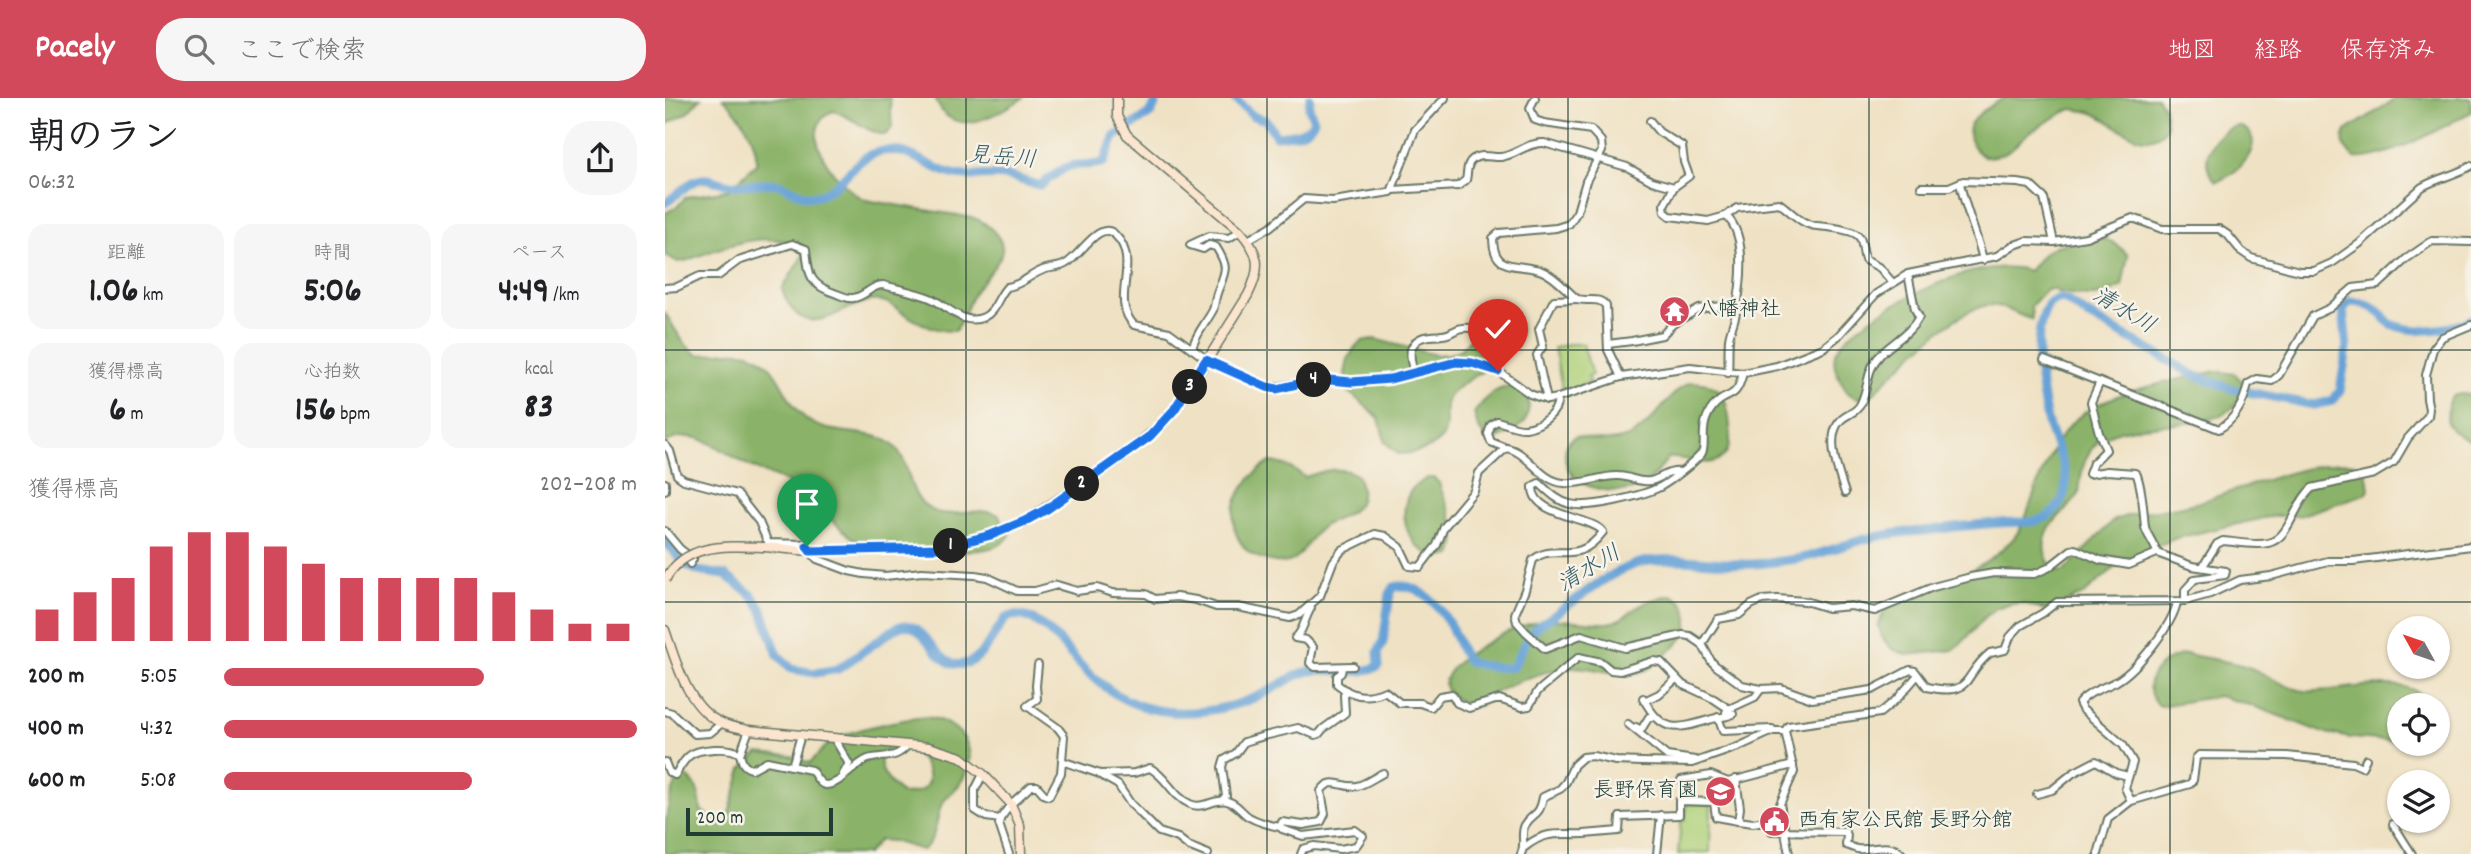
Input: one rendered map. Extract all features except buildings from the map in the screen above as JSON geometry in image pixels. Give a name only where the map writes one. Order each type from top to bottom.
[{"type":"street","points":[[665,580],[680,562],[703,549],[724,546],[810,551],[941,548],[991,535],[1047,509],[1150,436],[1174,410],[1254,282],[1257,262],[1256,254],[1240,232],[1129,137],[1116,111],[1117,98]]},
{"type":"street","points":[[1393,190],[1416,130],[1444,98]]},
{"type":"street","points":[[1535,98],[1530,108],[1535,120],[1591,130],[1598,136],[1602,145],[1599,159],[1586,181],[1577,212],[1569,224],[1556,228],[1499,233],[1493,240],[1500,261],[1545,272],[1577,299]]},
{"type":"street","points":[[1650,121],[1662,134],[1682,146],[1689,176],[1674,187],[1664,205],[1668,215],[1699,221],[1718,220],[1737,208],[1779,203],[1795,218],[1810,225],[1829,226],[1857,234],[1861,239],[1865,260],[1880,268],[1892,282]]},
{"type":"street","points":[[1248,240],[1270,227],[1304,199],[1333,201],[1385,194],[1393,190],[1458,186],[1466,180],[1468,166],[1473,159],[1482,156],[1502,157],[1539,142],[1568,148],[1627,167],[1652,181],[1674,187]]},
{"type":"street","points":[[665,288],[677,287],[700,276],[718,276],[738,261],[792,244],[806,249],[810,278],[816,285],[830,292],[852,298],[861,296],[877,285],[883,285],[932,299],[953,314],[976,319],[985,317],[995,309],[1007,287],[1023,283],[1047,268],[1068,263],[1101,231],[1108,230],[1115,234],[1122,244],[1126,257],[1123,301],[1134,325],[1169,332],[1206,360],[1267,387],[1277,389],[1318,379],[1369,381],[1413,374],[1464,361],[1498,371],[1530,394],[1547,400],[1621,377],[1690,367],[1743,373],[1777,366],[1823,348],[1838,336],[1870,299],[1892,282],[1908,274],[1983,260],[1997,256],[2018,243],[2054,242],[2086,237],[2133,218],[2162,229],[2219,229],[2251,258],[2299,271],[2314,271],[2332,263],[2359,244],[2422,187],[2471,166]]},
{"type":"street","points":[[1921,187],[1949,187],[1959,183],[2018,183],[2034,188],[2044,198],[2054,242]]},
{"type":"street","points":[[1959,183],[1983,260]]},
{"type":"street","points":[[1726,216],[1739,233],[1741,245],[1737,304],[1729,337],[1728,373]]},
{"type":"street","points":[[1192,349],[1193,342],[1214,307],[1224,279],[1225,260],[1216,247],[1203,249],[1190,245],[1209,236],[1229,238],[1240,232]]},
{"type":"street","points":[[2044,360],[2219,429],[2236,414],[2247,386],[2257,379],[2275,379],[2310,319],[2330,308],[2353,288],[2378,285],[2432,241],[2471,242]]},
{"type":"street","points":[[1845,493],[1833,447],[1837,426],[1859,407],[1871,367],[1881,354],[1915,326],[1919,317],[1908,274]]},
{"type":"street","points":[[1547,400],[1537,355],[1543,346],[1539,329],[1553,300],[1597,300],[1604,303],[1610,355],[1621,377]]},
{"type":"street","points":[[1608,344],[1662,334],[1673,324],[1699,309],[1737,304]]},
{"type":"street","points":[[2203,566],[2216,550],[2217,544],[2223,541],[2267,543],[2279,538],[2312,488],[2374,474],[2394,462],[2408,438],[2428,416],[2426,375],[2433,349],[2442,337],[2471,325]]},
{"type":"street","points":[[1413,374],[1411,353],[1415,343],[1426,336],[1445,335],[1465,327],[1488,334],[1506,345],[1498,371]]},
{"type":"street","points":[[1743,373],[1739,388],[1718,403],[1705,421],[1704,447],[1701,454],[1658,488],[1616,500],[1578,505],[1557,499],[1539,483],[1535,483],[1532,491],[1535,497],[1551,510],[1597,526],[1602,532],[1586,548],[1575,553],[1546,552],[1533,560],[1525,590],[1515,610],[1515,618],[1535,642],[1550,649],[1581,635],[1625,648],[1682,635],[1695,638],[1702,644],[1711,661],[1742,685],[1761,689],[1781,688],[1802,697],[1821,699],[1872,690],[1910,670],[1927,687],[1956,690],[1965,686],[1985,657],[1990,653],[2005,650],[2010,637],[2020,626],[2057,602],[2185,601],[2210,594],[2239,580],[2271,576],[2328,561],[2353,561],[2471,546]]},
{"type":"street","points":[[2100,382],[2091,401],[2106,450],[2093,463],[2089,474],[2107,471],[2135,472],[2146,519],[2145,527],[2157,553]]},
{"type":"street","points":[[1558,398],[1558,406],[1550,416],[1525,428],[1497,421],[1490,425],[1488,434],[1491,442],[1515,449],[1552,481],[1562,483],[1589,482],[1619,475],[1639,482],[1652,481],[1664,474],[1681,472]]},
{"type":"street","points":[[665,445],[670,451],[677,475],[684,480],[737,494],[759,522],[768,543],[804,544],[817,559],[849,571],[885,576],[922,572],[975,575],[987,577],[1017,591],[1035,591],[1057,585],[1077,591],[1097,588],[1113,593],[1146,594],[1155,599],[1177,597],[1216,607],[1238,607],[1290,618],[1299,615],[1319,596]]},
{"type":"street","points":[[1353,666],[1342,670],[1312,665],[1309,661],[1313,647],[1306,640],[1295,638],[1300,634],[1306,617],[1319,596],[1333,562],[1342,550],[1374,534],[1385,536],[1399,547],[1409,566],[1420,567],[1437,545],[1444,527],[1474,491],[1479,473],[1506,448]]},
{"type":"street","points":[[665,483],[665,490]]},
{"type":"street","points":[[665,531],[680,549],[694,559],[689,564]]},
{"type":"street","points":[[1702,644],[1718,619],[1739,615],[1762,600],[1805,601],[1828,608],[1850,606],[1875,611],[1952,582],[1994,573],[2034,574],[2048,568],[2071,550],[2080,550],[2099,560],[2129,565],[2157,553],[2192,566],[2224,570],[2227,573],[2195,579],[2185,590],[2185,601]]},
{"type":"street","points":[[2131,801],[2125,788],[2133,762],[2127,750],[2082,709],[2079,703],[2090,693],[2118,680],[2128,672],[2167,626],[2177,602]]},
{"type":"street","points":[[665,630],[693,696],[706,713],[722,723],[749,730],[908,745],[947,751],[961,757],[983,774],[1011,804],[1020,826],[1023,854]]},
{"type":"street","points":[[1342,670],[1337,676],[1337,684],[1346,690],[1367,698],[1385,691],[1400,703],[1420,703],[1427,708],[1440,696],[1452,694],[1457,703],[1469,708],[1499,699],[1526,707],[1533,702],[1538,691],[1579,657],[1601,662],[1611,670],[1620,671],[1653,661],[1661,662],[1676,679],[1729,709],[1755,697],[1761,689]]},
{"type":"street","points":[[1009,854],[999,824],[1000,819],[1011,804],[1034,786],[1049,796],[1061,776],[1064,736],[1027,706],[1037,699],[1038,664]]},
{"type":"street","points":[[1789,854],[1781,809],[1781,800],[1792,778],[1793,765],[1785,731],[1788,726],[1879,713],[1897,699],[1917,676]]},
{"type":"street","points":[[1676,679],[1659,694],[1643,699],[1653,717],[1672,727],[1681,727],[1733,714],[1725,712],[1722,706]]},
{"type":"street","points":[[1100,774],[1134,773],[1150,768],[1167,781],[1171,790],[1191,805],[1199,806],[1222,800],[1226,796],[1222,763],[1227,757],[1236,753],[1244,742],[1298,728],[1319,734],[1345,713],[1346,690]]},
{"type":"street","points":[[665,711],[672,713],[695,734],[710,733],[722,723]]},
{"type":"street","points":[[1653,717],[1649,717],[1641,730],[1629,725],[1667,756],[1697,761]]},
{"type":"street","points":[[1717,717],[1723,731],[1785,731]]},
{"type":"street","points":[[749,730],[740,754],[747,768],[752,769],[767,761],[792,766],[811,770],[823,784],[839,780],[869,759],[894,756],[908,745]]},
{"type":"street","points":[[1523,850],[1526,824],[1539,813],[1543,797],[1560,789],[1574,765],[1583,757],[1678,764],[1697,761],[1738,747],[1773,731]]},
{"type":"street","points":[[792,766],[801,735]]},
{"type":"street","points":[[833,781],[849,767],[834,738]]},
{"type":"street","points":[[665,762],[669,772],[675,775],[694,753],[722,748],[733,749],[740,754]]},
{"type":"street","points":[[2098,854],[2108,819],[2131,801],[2190,784],[2199,755],[2287,756],[2353,763],[2362,767],[2366,759]]},
{"type":"street","points":[[1062,761],[1100,774],[1118,785],[1130,803],[1159,832],[1178,838],[1208,854]]},
{"type":"street","points":[[2037,794],[2052,790],[2073,773],[2096,761],[2116,773],[2128,776]]},
{"type":"street","points":[[1681,780],[1711,775],[1724,782],[1793,765]]},
{"type":"street","points":[[1280,827],[1285,821],[1303,825],[1323,820],[1325,814],[1321,791],[1330,782],[1358,786],[1383,773]]},
{"type":"street","points":[[983,774],[975,790],[975,810],[986,817],[1000,819]]},
{"type":"street","points":[[1735,779],[1740,808],[1738,821]]},
{"type":"street","points":[[1222,800],[1236,805],[1248,816],[1266,824],[1304,836],[1355,830],[1363,836],[1356,846],[1340,849],[1314,846],[1303,849],[1301,854]]},
{"type":"street","points":[[1523,850],[1533,840],[1554,832],[1582,834],[1619,831],[1620,817],[1679,815],[1679,801],[1714,802],[1716,817],[1753,822],[1769,820]]},
{"type":"street","points":[[1781,809],[1769,811],[1771,831],[1845,832],[1846,845],[1858,849],[1875,846],[1896,849],[1902,854]]},
{"type":"street","points":[[1657,854],[1661,815]]},
{"type":"street","points":[[2399,833],[2412,854]]},
{"type":"green space","points":[[665,98],[701,98],[686,114],[665,125]]},
{"type":"green space","points":[[723,98],[890,98],[892,128],[885,135],[871,131],[833,111],[822,120],[817,131],[818,145],[833,172],[855,194],[866,200],[974,218],[990,228],[999,238],[1002,249],[1000,258],[975,291],[955,331],[926,326],[882,301],[869,301],[815,320],[803,318],[792,308],[782,289],[804,250],[790,243],[775,240],[745,242],[678,262],[665,255],[665,213],[677,207],[686,197],[728,190],[756,164],[751,137],[741,119]]},
{"type":"green space","points":[[935,98],[1023,98],[988,118],[963,122],[952,119],[942,111]]},
{"type":"green space","points":[[2004,98],[2157,98],[2164,107],[2167,127],[2159,136],[2140,138],[2093,113],[2071,109],[2025,136],[2008,151],[1984,156],[1973,145],[1969,127],[1981,113]]},
{"type":"green space","points":[[2397,98],[2471,98],[2471,112],[2398,149],[2368,158],[2355,158],[2343,140],[2346,131]]},
{"type":"green space","points":[[2239,126],[2248,132],[2252,139],[2252,148],[2242,165],[2225,178],[2216,181],[2207,165],[2211,147],[2222,133]]},
{"type":"green space","points":[[2093,238],[2113,242],[2128,255],[2122,286],[2098,296],[2046,290],[2031,306],[2032,319],[1996,306],[1976,309],[1943,328],[1926,342],[1869,398],[1853,396],[1845,389],[1836,371],[1835,355],[1856,330],[1895,304],[1956,276],[2000,268],[2029,271],[2044,253],[2055,246]]},
{"type":"green space","points":[[665,313],[684,342],[699,355],[740,352],[752,354],[762,360],[777,376],[793,405],[809,421],[830,429],[876,436],[895,447],[904,461],[912,487],[927,507],[944,513],[982,511],[999,515],[1010,535],[1001,544],[982,550],[913,554],[876,550],[848,535],[809,498],[782,480],[696,438],[676,438],[665,443]]},
{"type":"green space","points":[[1509,315],[1518,322],[1520,333],[1516,343],[1500,360],[1451,394],[1446,405],[1446,429],[1440,440],[1421,451],[1398,454],[1385,442],[1379,418],[1349,392],[1345,374],[1348,359],[1355,347],[1361,341],[1374,339],[1436,355],[1450,354],[1461,349],[1488,318]]},
{"type":"green space","points":[[1583,344],[1592,375],[1588,376],[1590,382],[1563,393],[1554,348]]},
{"type":"green space","points":[[2216,371],[2235,374],[2244,383],[2237,403],[2225,413],[2190,423],[2131,428],[2114,433],[2095,445],[2083,466],[2079,494],[2055,521],[2046,537],[2045,554],[2055,569],[2060,572],[2065,570],[2113,521],[2122,517],[2192,504],[2304,469],[2327,464],[2346,463],[2359,466],[2366,473],[2369,490],[2365,494],[2299,516],[2273,516],[2176,538],[2120,563],[2084,594],[2055,608],[2045,610],[2023,603],[1996,608],[1953,650],[1907,655],[1892,649],[1883,639],[1878,625],[1885,609],[1967,572],[1998,553],[2011,541],[2025,518],[2055,447],[2072,423],[2102,402],[2120,395]]},
{"type":"green space","points":[[1691,382],[1711,386],[1724,398],[1729,415],[1730,435],[1727,452],[1723,457],[1717,461],[1703,463],[1668,458],[1647,483],[1624,491],[1596,488],[1573,476],[1567,466],[1565,453],[1571,439],[1576,436],[1606,441],[1627,437],[1646,425],[1677,391]]},
{"type":"green space","points":[[1517,385],[1528,396],[1529,408],[1525,422],[1511,433],[1493,441],[1480,430],[1474,413],[1492,393]]},
{"type":"green space","points":[[2471,395],[2471,441],[2453,431],[2447,423],[2448,403],[2452,396]]},
{"type":"green space","points":[[1270,462],[1285,465],[1305,477],[1325,471],[1344,470],[1357,475],[1361,486],[1361,495],[1355,508],[1325,525],[1299,555],[1285,563],[1262,559],[1250,553],[1241,543],[1234,527],[1233,516],[1239,495],[1252,476]]},
{"type":"green space","points":[[1427,478],[1434,478],[1439,483],[1452,519],[1455,546],[1452,555],[1427,553],[1417,546],[1406,524],[1404,511],[1407,499],[1413,488]]},
{"type":"green space","points":[[1671,595],[1685,607],[1687,628],[1678,644],[1646,670],[1626,674],[1562,668],[1512,684],[1480,705],[1474,706],[1465,704],[1448,693],[1445,684],[1455,665],[1505,633],[1548,621],[1608,623],[1648,601]]},
{"type":"green space","points":[[2187,654],[2251,668],[2299,690],[2320,691],[2391,685],[2418,693],[2387,693],[2387,740],[2351,738],[2321,732],[2219,696],[2160,706],[2153,698],[2150,680],[2160,666],[2177,656]]},
{"type":"green space","points":[[927,717],[951,726],[965,741],[969,750],[966,773],[943,803],[933,836],[922,850],[879,840],[867,854],[665,854],[669,803],[681,775],[694,784],[701,810],[713,820],[723,823],[727,820],[742,769],[758,753],[791,756],[810,763],[838,738]],"holes":[[[904,744],[913,750],[925,766],[928,782],[924,788],[902,794],[883,772],[881,759],[892,748]]]},
{"type":"green space","points":[[1687,804],[1711,804],[1710,852],[1678,854],[1681,821],[1685,821]]},
{"type":"waterway","name":"見岳川","points":[[665,203],[700,179],[730,185],[778,184],[813,196],[831,189],[869,155],[889,151],[909,155],[948,173],[1006,176],[1041,185],[1070,166],[1104,162],[1114,137],[1151,113],[1158,98]]},
{"type":"waterway","name":"見岳川","points":[[1234,98],[1253,116],[1266,120],[1276,136],[1298,133],[1311,125],[1314,120],[1309,108],[1310,98]]},
{"type":"waterway","name":"清水川","points":[[665,541],[683,563],[698,571],[725,575],[752,595],[761,608],[778,655],[792,669],[815,673],[838,669],[893,630],[905,625],[916,629],[944,658],[961,665],[982,653],[1006,618],[1017,616],[1040,624],[1085,670],[1119,696],[1136,704],[1174,712],[1212,710],[1250,700],[1304,672],[1363,671],[1379,666],[1378,652],[1383,642],[1390,594],[1394,587],[1412,588],[1429,598],[1448,621],[1466,659],[1488,666],[1509,668],[1513,667],[1529,635],[1538,626],[1597,584],[1636,564],[1659,560],[1765,563],[1810,556],[1890,534],[2032,522],[2045,518],[2056,509],[2066,486],[2062,462],[2046,415],[2038,363],[2041,323],[2047,308],[2056,300],[2066,300],[2194,375],[2233,389],[2314,405],[2332,401],[2340,391],[2347,348],[2343,310],[2349,302],[2369,306],[2391,324],[2410,329],[2443,328],[2471,319]]},
{"type":"place","name":"八幡神社","points":[[1674,311]]},
{"type":"place","name":"長野保育園","points":[[1721,792]]},
{"type":"place","name":"西有家公民館 長野分館","points":[[1775,822]]},
{"type":"route","points":[[807,546],[810,551],[941,548],[991,535],[1025,521],[1047,509],[1150,436],[1184,397],[1206,360],[1227,371],[1277,389],[1318,379],[1352,382],[1390,379],[1464,361],[1498,371]]}]
